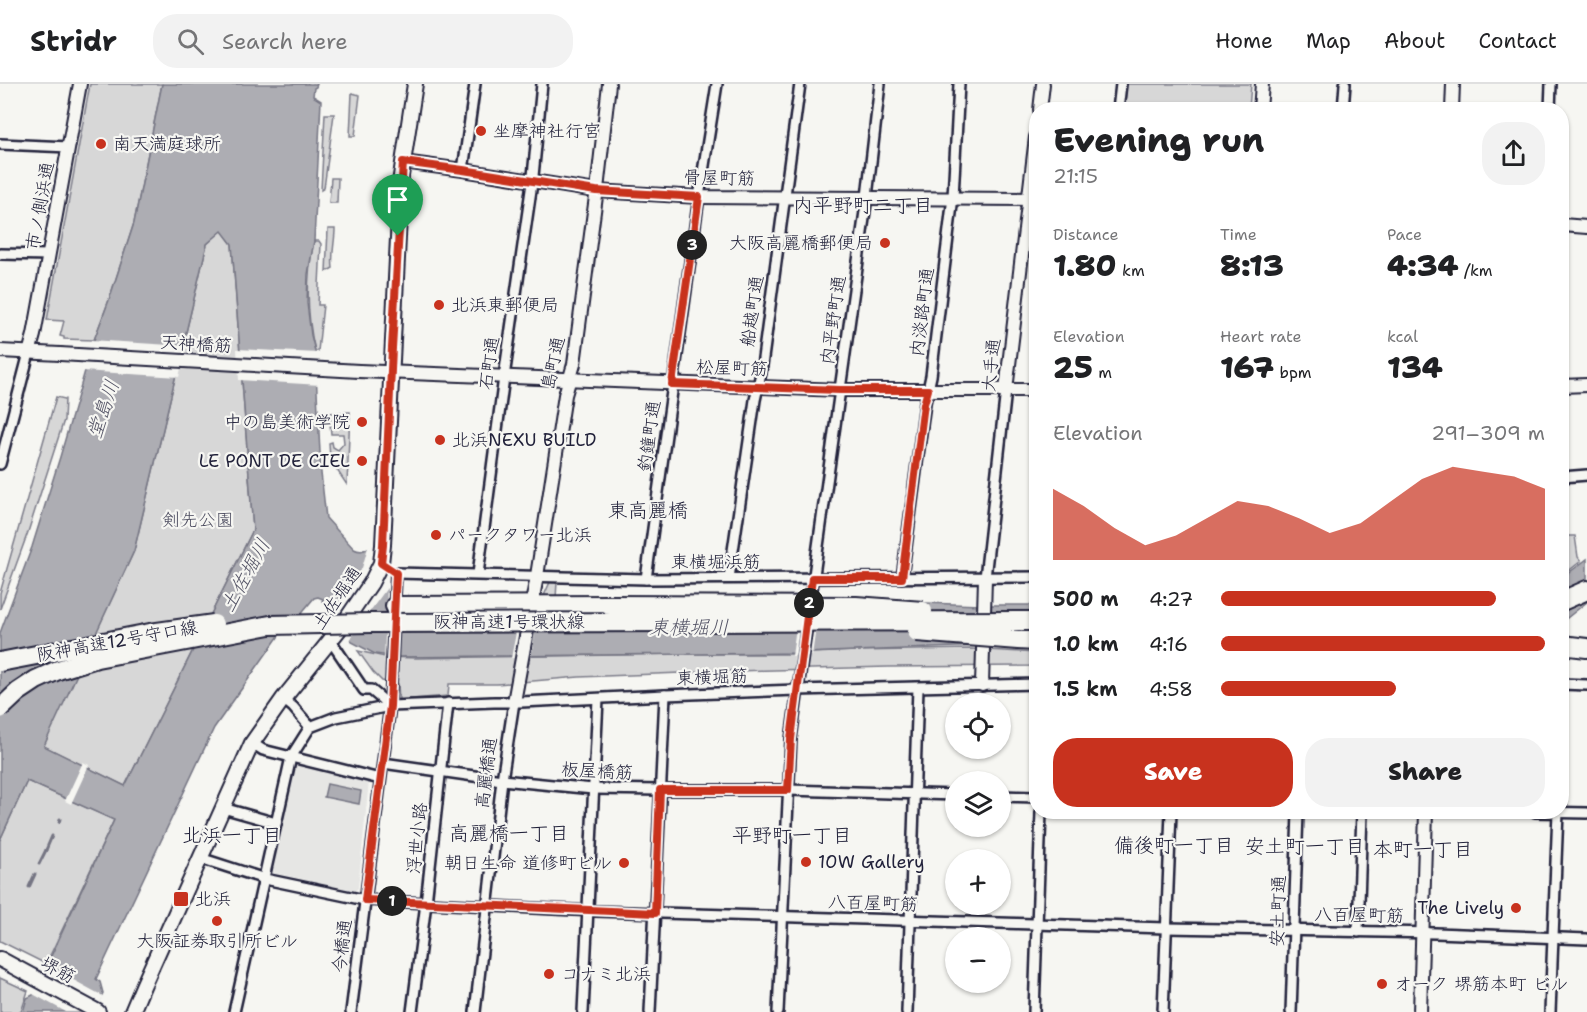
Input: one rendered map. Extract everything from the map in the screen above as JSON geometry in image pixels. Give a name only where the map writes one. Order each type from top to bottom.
[{"type":"highway","points":[[1569,598],[1587,590]]},
{"type":"highway","points":[[395,597],[856,606],[1028,621]]},
{"type":"highway","points":[[1569,607],[1587,602]]},
{"type":"highway","name":"阪神高速1号環状線","points":[[0,709],[18,692],[36,680],[80,663],[145,648],[270,626],[383,622],[1028,621]]},
{"type":"highway","name":"阪神高速12号守口線","points":[[0,662],[190,627],[244,622],[270,626]]},
{"type":"highway","points":[[793,622],[1029,640]]},
{"type":"highway","points":[[1569,646],[1587,648]]},
{"type":"main road","name":"土佐堀通","points":[[132,1012],[252,743],[283,699],[341,627],[371,583],[382,556],[403,162],[415,84]]},
{"type":"main road","name":"堺筋","points":[[0,959],[97,1012]]},
{"type":"street","name":"市ノ側浜通","points":[[29,352],[80,84]]},
{"type":"street","points":[[463,170],[475,84]]},
{"type":"street","name":"石町通","points":[[478,574],[532,181],[542,84]]},
{"type":"street","name":"島町通","points":[[537,576],[564,395],[574,364],[609,84]]},
{"type":"street","name":"釣鐘町通","points":[[646,579],[672,384],[717,84]]},
{"type":"street","name":"船越町通","points":[[729,578],[800,84]]},
{"type":"street","name":"内平野町通","points":[[778,1012],[791,739],[867,197],[880,84]]},
{"type":"street","name":"内淡路町通","points":[[902,578],[953,198],[959,84]]},
{"type":"street","points":[[1041,102],[1043,84]]},
{"type":"street","points":[[1119,102],[1121,84]]},
{"type":"street","points":[[1261,102],[1262,84]]},
{"type":"street","points":[[1344,102],[1345,84]]},
{"type":"street","points":[[1452,102],[1453,84]]},
{"type":"street","points":[[1550,102],[1551,84]]},
{"type":"street","points":[[0,144],[69,147]]},
{"type":"street","name":"骨屋町筋","points":[[403,162],[596,191],[699,197],[1029,199]]},
{"type":"street","points":[[1569,226],[1587,227]]},
{"type":"street","name":"大手通","points":[[982,686],[985,578],[1006,390],[1029,227]]},
{"type":"street","points":[[0,254],[49,255]]},
{"type":"street","name":"天神橋筋","points":[[0,351],[391,373]]},
{"type":"street","points":[[0,464],[29,352]]},
{"type":"street","name":"松屋町筋","points":[[391,373],[840,390],[1029,390]]},
{"type":"street","points":[[1569,386],[1587,385]]},
{"type":"street","points":[[1569,476],[1587,475]]},
{"type":"street","points":[[382,556],[398,573],[395,597]]},
{"type":"street","name":"東横堀浜筋","points":[[398,573],[646,579],[1029,577]]},
{"type":"street","name":"高麗橋通","points":[[475,1012],[502,780],[514,699],[537,576]]},
{"type":"street","name":"今橋通","points":[[351,1012],[390,706],[395,597]]},
{"type":"street","points":[[331,641],[364,690],[371,690],[390,706]]},
{"type":"street","name":"東横堀筋","points":[[310,727],[336,717],[390,706],[514,699],[598,699],[797,690],[1029,684]]},
{"type":"street","points":[[1569,685],[1587,686]]},
{"type":"street","points":[[907,1012],[918,688]]},
{"type":"street","points":[[650,1012],[665,695]]},
{"type":"street","points":[[234,1012],[291,757],[310,727],[283,699]]},
{"type":"street","points":[[583,1012],[598,699]]},
{"type":"street","name":"浮世小路","points":[[412,1012],[448,703]]},
{"type":"street","points":[[252,743],[263,750],[380,779]]},
{"type":"street","name":"板屋橋筋","points":[[383,763],[502,780],[593,789],[788,790],[945,795]]},
{"type":"street","points":[[1011,796],[1029,797]]},
{"type":"street","points":[[223,808],[276,823]]},
{"type":"street","points":[[1569,812],[1587,813]]},
{"type":"street","points":[[1034,1012],[1041,819]]},
{"type":"street","points":[[1163,1012],[1171,819]]},
{"type":"street","name":"安土町通","points":[[1291,1012],[1298,819]]},
{"type":"street","points":[[1358,932],[1362,819]]},
{"type":"street","points":[[1420,1012],[1426,819]]},
{"type":"street","points":[[1550,1012],[1558,819]]},
{"type":"street","name":"八百屋町筋","points":[[200,858],[265,879],[365,900],[588,911],[1587,939]]},
{"type":"shaded area","points":[[298,763],[369,781],[358,888],[355,891],[273,873],[281,822],[294,765]]},
{"type":"green space","points":[[90,84],[162,84],[134,223],[94,340],[64,339],[60,336],[64,321],[47,320]]},
{"type":"green space","points":[[1127,84],[1251,84],[1250,102],[1125,102]]},
{"type":"green space","points":[[352,93],[360,95],[355,136],[350,136]]},
{"type":"green space","points":[[325,114],[334,114],[324,188],[321,190]]},
{"type":"green space","points":[[331,178],[338,178],[337,203],[329,203]]},
{"type":"green space","points":[[328,229],[335,229],[335,234],[333,268],[326,272]]},
{"type":"green space","name":"剣先公園","points":[[222,230],[232,244],[253,530],[125,786],[43,746],[134,551],[207,244]]},
{"type":"green space","points":[[314,241],[319,241],[321,244],[318,305],[323,305],[318,351],[315,351],[312,337],[308,282]]},
{"type":"green space","points":[[56,397],[65,399],[64,420],[28,532],[0,609],[0,593]]},
{"type":"green space","points":[[350,412],[347,485],[332,458],[330,459],[329,443],[332,442],[333,447],[338,450],[344,443],[343,434],[331,434],[329,413]]},
{"type":"green space","points":[[1569,536],[1575,536],[1578,557],[1581,561],[1569,570]]},
{"type":"green space","points":[[550,582],[557,582],[556,598],[543,598]]},
{"type":"green space","points":[[970,649],[1029,653],[1029,666],[732,671],[579,677],[497,684],[449,684],[448,696],[399,700],[398,684],[382,681],[358,651],[385,657],[417,658],[790,654]]},
{"type":"green space","points":[[27,781],[114,820],[46,964],[0,941],[0,840]]},
{"type":"green space","points":[[0,978],[28,991],[21,1012],[0,1012]]},
{"type":"water","points":[[162,84],[317,84],[313,96],[321,101],[314,241],[308,274],[307,303],[315,351],[321,473],[326,518],[354,549],[361,551],[368,548],[409,597],[872,601],[1029,605],[1029,649],[982,646],[804,653],[398,657],[375,654],[352,642],[334,612],[322,601],[323,599],[314,598],[283,630],[214,728],[96,979],[100,982],[103,993],[95,1012],[23,1012],[27,998],[33,995],[114,820],[27,781],[0,840],[0,633],[32,547],[94,340],[134,223]],"holes":[[[222,231],[232,244],[253,530],[125,786],[44,746],[134,551],[207,244]]]},
{"type":"water","points":[[1587,559],[1587,602],[1569,616],[1569,573]]},
{"type":"water","points":[[327,784],[361,791],[359,804],[324,797]]},
{"type":"pier","points":[[91,340],[186,346],[179,377],[82,371]]},
{"type":"pier","points":[[237,349],[318,353],[320,385],[239,380]]},
{"type":"pier","points":[[368,547],[373,548],[395,566],[395,570],[408,579],[407,594],[413,598],[400,612],[397,660],[384,658],[387,588],[349,640],[331,613],[345,596],[362,568]]},
{"type":"pier","points":[[523,597],[541,598],[531,658],[511,658]]},
{"type":"pier","points":[[800,598],[820,598],[812,656],[792,656]]},
{"type":"pier","points":[[83,762],[89,765],[71,804],[65,801]]},
{"type":"pier","points":[[44,964],[103,996],[96,1012],[66,1012],[31,993]]},
{"type":"waterway","points":[[46,850],[52,836]]},
{"type":"waterway","points":[[39,864],[46,850]]},
{"type":"waterway","points":[[29,887],[35,874]]},
{"type":"place","name":"坐摩神社行宮","points":[[481,131]]},
{"type":"place","name":"南天満庭球所","points":[[101,144]]},
{"type":"place","name":"大阪高麗橋郵便局","points":[[885,243]]},
{"type":"place","name":"北浜東郵便局","points":[[439,305]]},
{"type":"place","name":"中の島美術学院","points":[[362,422]]},
{"type":"place","name":"北浜NEXU BUILD","points":[[440,440]]},
{"type":"place","name":"LE PONT DE CIEL","points":[[362,461]]},
{"type":"place","name":"パークタワー北浜","points":[[436,535]]},
{"type":"place","name":"10W Gallery","points":[[806,862]]},
{"type":"place","name":"朝日生命 道修町ビル","points":[[624,863]]},
{"type":"place","name":"北浜","points":[[181,899]]},
{"type":"place","name":"The Lively","points":[[1516,908]]},
{"type":"place","name":"大阪証券取引所ビル","points":[[217,921]]},
{"type":"place","name":"コナミ北浜","points":[[549,974]]},
{"type":"place","name":"オーク 堺筋本町 ビル","points":[[1382,984]]},
{"type":"district","name":"内平野町二丁目","points":[[863,205]]},
{"type":"district","name":"東高麗橋","points":[[648,510]]},
{"type":"district","name":"高麗橋一丁目","points":[[509,833]]},
{"type":"district","name":"北浜一丁目","points":[[232,835]]},
{"type":"district","name":"平野町一丁目","points":[[792,835]]},
{"type":"district","name":"備後町一丁目","points":[[1174,845]]},
{"type":"district","name":"安土町一丁目","points":[[1305,846]]},
{"type":"district","name":"本町一丁目","points":[[1423,849]]},
{"type":"route","points":[[403,162],[596,191],[699,197],[672,384],[840,390],[928,390],[924,404],[902,578],[812,578],[791,739],[788,790],[660,790],[655,913],[365,900],[390,706],[396,573],[381,563],[398,236],[403,162]]},
{"type":"water label","name":"堂島川","points":[[103,409]]},
{"type":"water label","name":"土佐堀川","points":[[245,575]]},
{"type":"water label","name":"東横堀川","points":[[689,627]]}]
